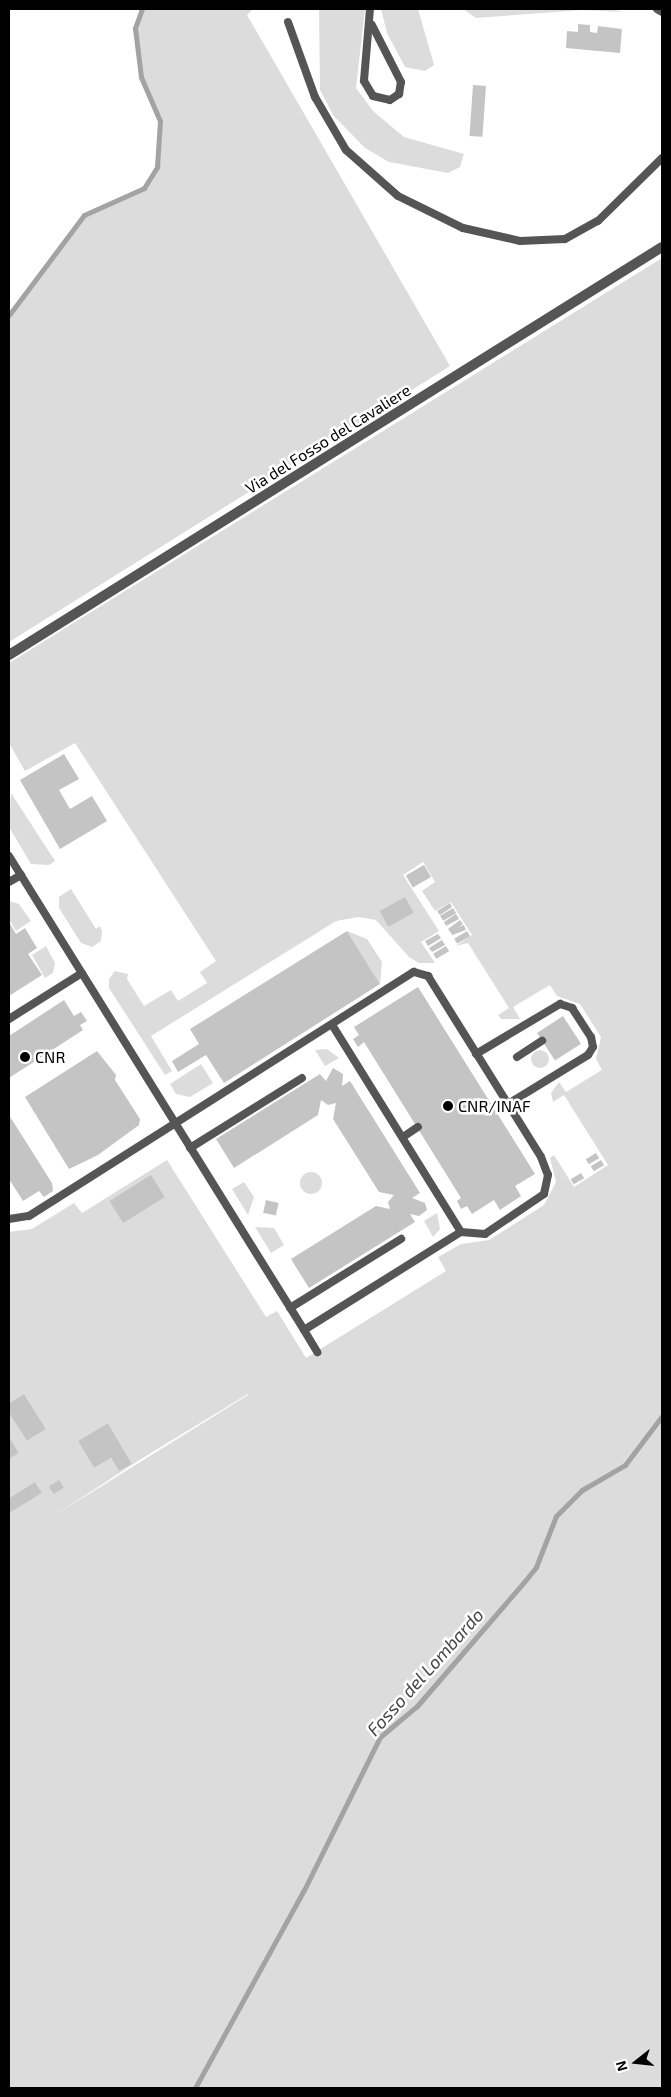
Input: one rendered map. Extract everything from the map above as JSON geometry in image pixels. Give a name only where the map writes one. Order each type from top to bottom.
[{"type":"street","name":"Via del Fosso del Cavaliere","points":[[9,655],[662,247]]},
{"type":"lane","points":[[370,9],[372,25],[364,81],[372,96],[390,100],[399,94],[401,82],[372,25]]},
{"type":"lane","points":[[657,9],[662,12]]},
{"type":"lane","points":[[288,22],[314,97],[346,150],[398,196],[463,228],[520,241],[564,238],[598,221],[662,158]]},
{"type":"lane","points":[[9,856],[317,1352]]},
{"type":"lane","points":[[9,882],[20,875]]},
{"type":"lane","points":[[9,1219],[28,1216],[333,1026],[408,975],[422,972],[508,1104],[546,1167],[544,1194],[485,1234],[462,1232],[304,1330]]},
{"type":"lane","points":[[9,1019],[82,973]]},
{"type":"lane","points":[[476,1054],[560,1004],[572,1008],[591,1037],[594,1047],[588,1054],[508,1104]]},
{"type":"lane","points":[[333,1026],[462,1232]]},
{"type":"lane","points":[[517,1057],[542,1041]]},
{"type":"lane","points":[[190,1148],[302,1078]]},
{"type":"lane","points":[[403,1137],[418,1127]]},
{"type":"lane","points":[[290,1308],[401,1239]]},
{"type":"shaded area","points":[[142,9],[253,9],[247,15],[450,366],[9,642],[9,315],[84,215],[144,188],[157,167],[160,121],[141,77],[135,28]]},
{"type":"shaded area","points":[[319,9],[365,9],[356,88],[373,111],[404,137],[464,154],[460,167],[448,173],[389,162],[365,148],[333,115],[320,90]]},
{"type":"shaded area","points":[[381,9],[418,9],[434,65],[425,71],[405,67],[387,33]]},
{"type":"shaded area","points":[[463,9],[610,9],[623,12],[582,10],[476,18]]},
{"type":"shaded area","points":[[662,258],[662,2088],[9,2088],[9,1512],[42,1493],[35,1482],[9,1498],[9,1459],[19,1453],[9,1437],[9,1413],[27,1441],[46,1429],[24,1394],[9,1403],[9,1232],[32,1229],[74,1203],[82,1213],[167,1160],[266,1317],[277,1311],[306,1358],[446,1271],[438,1257],[461,1244],[489,1240],[544,1205],[556,1182],[550,1158],[554,1155],[574,1187],[608,1165],[564,1095],[553,1102],[551,1093],[559,1082],[566,1092],[602,1070],[596,1059],[601,1037],[580,1004],[557,996],[550,985],[513,1007],[520,1019],[501,1019],[498,1015],[509,1008],[468,943],[456,946],[472,935],[451,902],[435,911],[422,891],[435,882],[423,862],[403,875],[439,931],[421,942],[435,963],[419,963],[409,957],[376,920],[358,917],[336,921],[151,1036],[172,1071],[165,1075],[109,988],[109,979],[115,971],[128,974],[127,979],[144,1006],[171,990],[178,1001],[207,983],[200,972],[216,961],[75,743],[25,771],[9,743],[9,663]],"holes":[[[248,1395],[55,1515],[141,1459]],[[108,1423],[132,1464],[119,1471],[111,1458],[94,1468],[78,1441]]]},
{"type":"shaded area","points":[[11,793],[55,861],[49,865],[31,864],[9,827]]},
{"type":"shaded area","points":[[71,889],[96,929],[100,926],[102,931],[101,941],[92,947],[81,943],[59,908],[59,897]]},
{"type":"shaded area","points":[[9,901],[19,904],[31,921],[16,931],[9,919]]},
{"type":"shaded area","points":[[347,931],[367,939],[382,962],[380,984]]},
{"type":"shaded area","points":[[46,946],[55,963],[53,973],[45,978],[32,955]]},
{"type":"shaded area","points":[[327,1049],[339,1058],[325,1066],[315,1050]]},
{"type":"shaded area","points":[[540,1050],[546,1053],[549,1059],[546,1065],[540,1068],[534,1065],[531,1059],[534,1053]]},
{"type":"shaded area","points":[[201,1064],[213,1083],[190,1097],[176,1094],[170,1084]]},
{"type":"shaded area","points":[[311,1172],[319,1175],[322,1183],[319,1191],[311,1194],[303,1191],[300,1183],[303,1175]]},
{"type":"shaded area","points":[[244,1182],[254,1197],[248,1215],[232,1189]]},
{"type":"shaded area","points":[[437,1213],[440,1229],[433,1237],[424,1221]]},
{"type":"shaded area","points":[[255,1227],[274,1228],[284,1245],[271,1253]]},
{"type":"building","points":[[578,24],[590,25],[590,32],[597,33],[598,26],[622,29],[620,53],[566,48],[567,31],[578,32]]},
{"type":"building","points":[[473,85],[486,86],[482,137],[469,136]]},
{"type":"building","points":[[64,754],[79,779],[59,790],[70,809],[92,796],[107,821],[60,849],[20,780]]},
{"type":"building","points":[[424,865],[431,877],[413,888],[406,876]]},
{"type":"building","points":[[405,897],[414,913],[388,927],[380,911]]},
{"type":"building","points":[[450,903],[452,907],[440,915],[437,911]]},
{"type":"building","points":[[453,908],[456,913],[443,921],[440,916]]},
{"type":"building","points":[[456,914],[459,919],[446,926],[444,922]]},
{"type":"building","points":[[460,920],[463,924],[451,933],[448,929]]},
{"type":"building","points":[[9,922],[16,934],[25,928],[37,948],[28,954],[42,975],[9,996]]},
{"type":"building","points":[[464,925],[466,930],[452,935],[450,931]]},
{"type":"building","points":[[347,931],[380,984],[224,1083],[206,1055],[178,1072],[172,1061],[199,1044],[190,1029]]},
{"type":"building","points":[[467,931],[470,936],[457,944],[454,939]]},
{"type":"building","points":[[438,934],[441,938],[428,946],[425,941]]},
{"type":"building","points":[[442,940],[445,945],[432,952],[429,948]]},
{"type":"building","points":[[446,946],[449,951],[436,959],[433,954]]},
{"type":"building","name":"CNR/INAF","points":[[418,987],[535,1174],[515,1186],[521,1196],[500,1210],[494,1200],[472,1214],[467,1206],[461,1209],[457,1201],[461,1198],[364,1042],[358,1047],[353,1039],[359,1035],[354,1027]]},
{"type":"building","name":"CNR","points":[[64,1000],[74,1016],[81,1012],[87,1021],[80,1025],[83,1030],[9,1078],[9,1036]]},
{"type":"building","points":[[563,1016],[581,1044],[555,1061],[537,1033]]},
{"type":"building","points":[[97,1051],[116,1075],[115,1080],[140,1119],[139,1125],[98,1155],[69,1169],[25,1097]]},
{"type":"building","points":[[333,1068],[343,1074],[342,1086],[350,1081],[420,1193],[412,1198],[425,1203],[427,1210],[419,1216],[410,1214],[415,1222],[309,1288],[291,1259],[376,1206],[390,1209],[388,1202],[394,1195],[379,1192],[333,1119],[336,1103],[328,1105],[321,1100],[318,1115],[234,1168],[216,1139],[320,1074],[326,1081]]},
{"type":"building","points":[[9,1115],[52,1183],[53,1191],[44,1197],[39,1191],[23,1201],[9,1179]]},
{"type":"building","points":[[596,1153],[599,1158],[589,1164],[586,1159]]},
{"type":"building","points":[[601,1160],[604,1165],[594,1171],[591,1166]]},
{"type":"building","points":[[581,1173],[584,1178],[574,1184],[571,1179]]},
{"type":"building","points":[[151,1175],[165,1197],[123,1223],[109,1201]]},
{"type":"building","points":[[266,1200],[279,1203],[276,1216],[263,1213]]},
{"type":"building","points":[[24,1394],[46,1429],[27,1441],[9,1413],[9,1403]]},
{"type":"building","points":[[108,1423],[132,1464],[119,1471],[111,1458],[94,1468],[78,1441]]},
{"type":"building","points":[[9,1437],[19,1453],[9,1459]]},
{"type":"building","points":[[59,1480],[64,1488],[54,1494],[49,1486]]},
{"type":"building","points":[[35,1482],[42,1493],[9,1513],[9,1498]]},
{"type":"waterway","points":[[9,315],[84,215],[144,188],[157,167],[160,121],[141,77],[135,28],[142,9]]},
{"type":"waterway","name":"Fosso del Lombardo","points":[[195,2088],[304,1890],[380,1737],[417,1706],[536,1567],[556,1516],[582,1490],[625,1465],[662,1416]]},
{"type":"place","name":"CNR","points":[[25,1057]]},
{"type":"place","name":"CNR/INAF","points":[[448,1106]]}]
